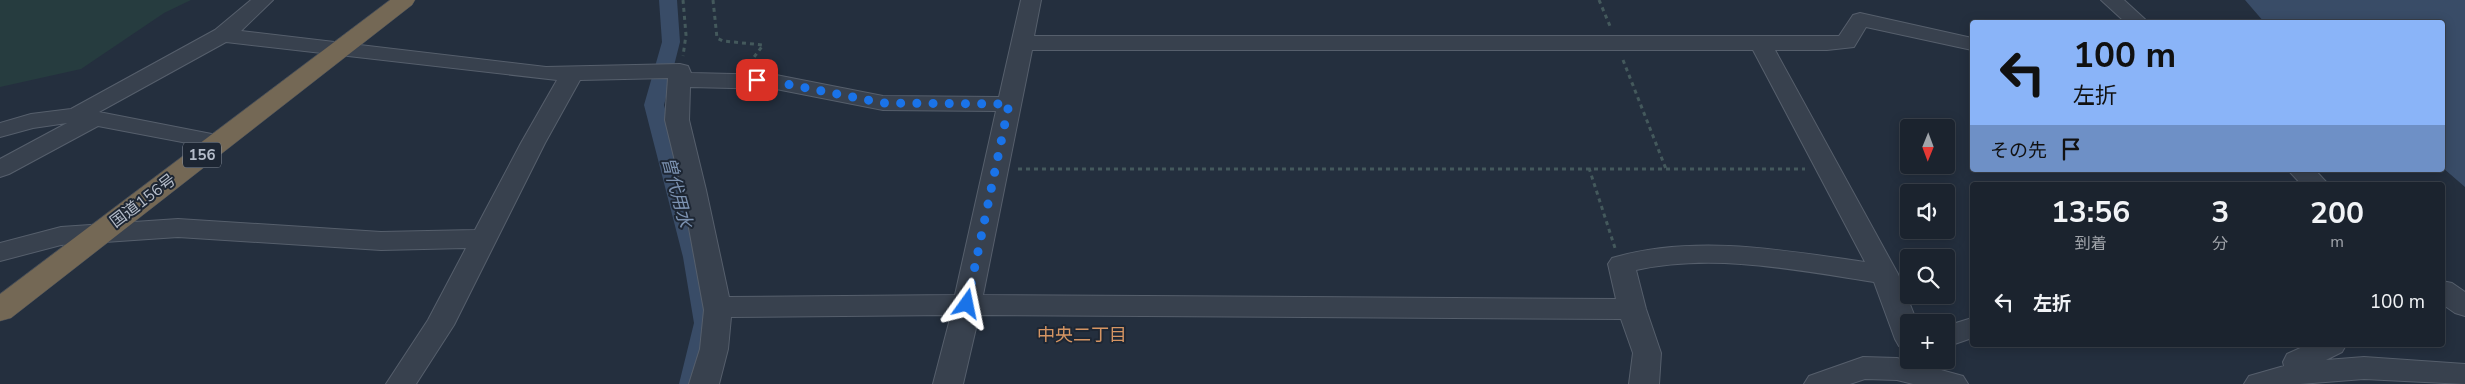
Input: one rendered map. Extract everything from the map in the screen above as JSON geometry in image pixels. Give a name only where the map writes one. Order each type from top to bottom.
[{"type":"highway","name":"国道156号","points":[[0,310],[404,0]]},
{"type":"street","points":[[0,169],[223,35],[263,0]]},
{"type":"street","points":[[948,384],[967,304],[1031,0]]},
{"type":"street","points":[[2111,0],[2135,20]]},
{"type":"street","points":[[1022,43],[1846,42],[1860,19],[1970,44]]},
{"type":"street","points":[[223,35],[546,74],[652,71],[680,75],[776,82],[883,103],[1009,104]]},
{"type":"street","points":[[1760,43],[1830,169],[1885,274],[1900,315]]},
{"type":"street","points":[[401,384],[440,326],[533,143],[573,73]]},
{"type":"street","points":[[680,75],[677,120],[718,310],[714,349],[704,384]]},
{"type":"street","points":[[0,130],[31,121],[86,116],[219,142]]},
{"type":"street","points":[[2302,172],[2314,182]]},
{"type":"street","points":[[0,252],[62,236],[178,228],[381,241],[483,239]]},
{"type":"street","points":[[1644,384],[1647,353],[1632,309],[1621,264],[1665,256],[1711,254],[1797,261],[1885,274]]},
{"type":"street","points":[[2445,292],[2465,306]]},
{"type":"street","points":[[718,310],[727,307],[967,304],[1632,309]]},
{"type":"street","points":[[1955,334],[1970,329]]},
{"type":"street","points":[[2301,372],[2297,362],[2328,347]]},
{"type":"street","points":[[1819,384],[1863,368],[1900,362]]},
{"type":"street","points":[[2259,384],[2301,372],[2364,368],[2465,375]]},
{"type":"street","points":[[1919,369],[1953,384]]},
{"type":"path","points":[[680,75],[686,35],[682,0]]},
{"type":"path","points":[[713,0],[717,38],[724,41],[763,45],[739,79]]},
{"type":"path","points":[[1599,0],[1666,169]]},
{"type":"path","points":[[1589,168],[1621,264]]},
{"type":"path","points":[[995,169],[1830,169]]},
{"type":"green space","points":[[0,0],[191,0],[164,13],[81,69],[0,87]]},
{"type":"water","points":[[2245,0],[2465,0],[2465,187],[2445,170],[2445,20],[2262,20]]},
{"type":"waterway","name":"曽代用水","points":[[668,0],[671,42],[654,105],[694,257],[706,323],[691,384]]},
{"type":"district","name":"中央二丁目","points":[[1082,335]]},
{"type":"route","points":[[757,80],[883,103],[1009,104],[967,304]]}]
